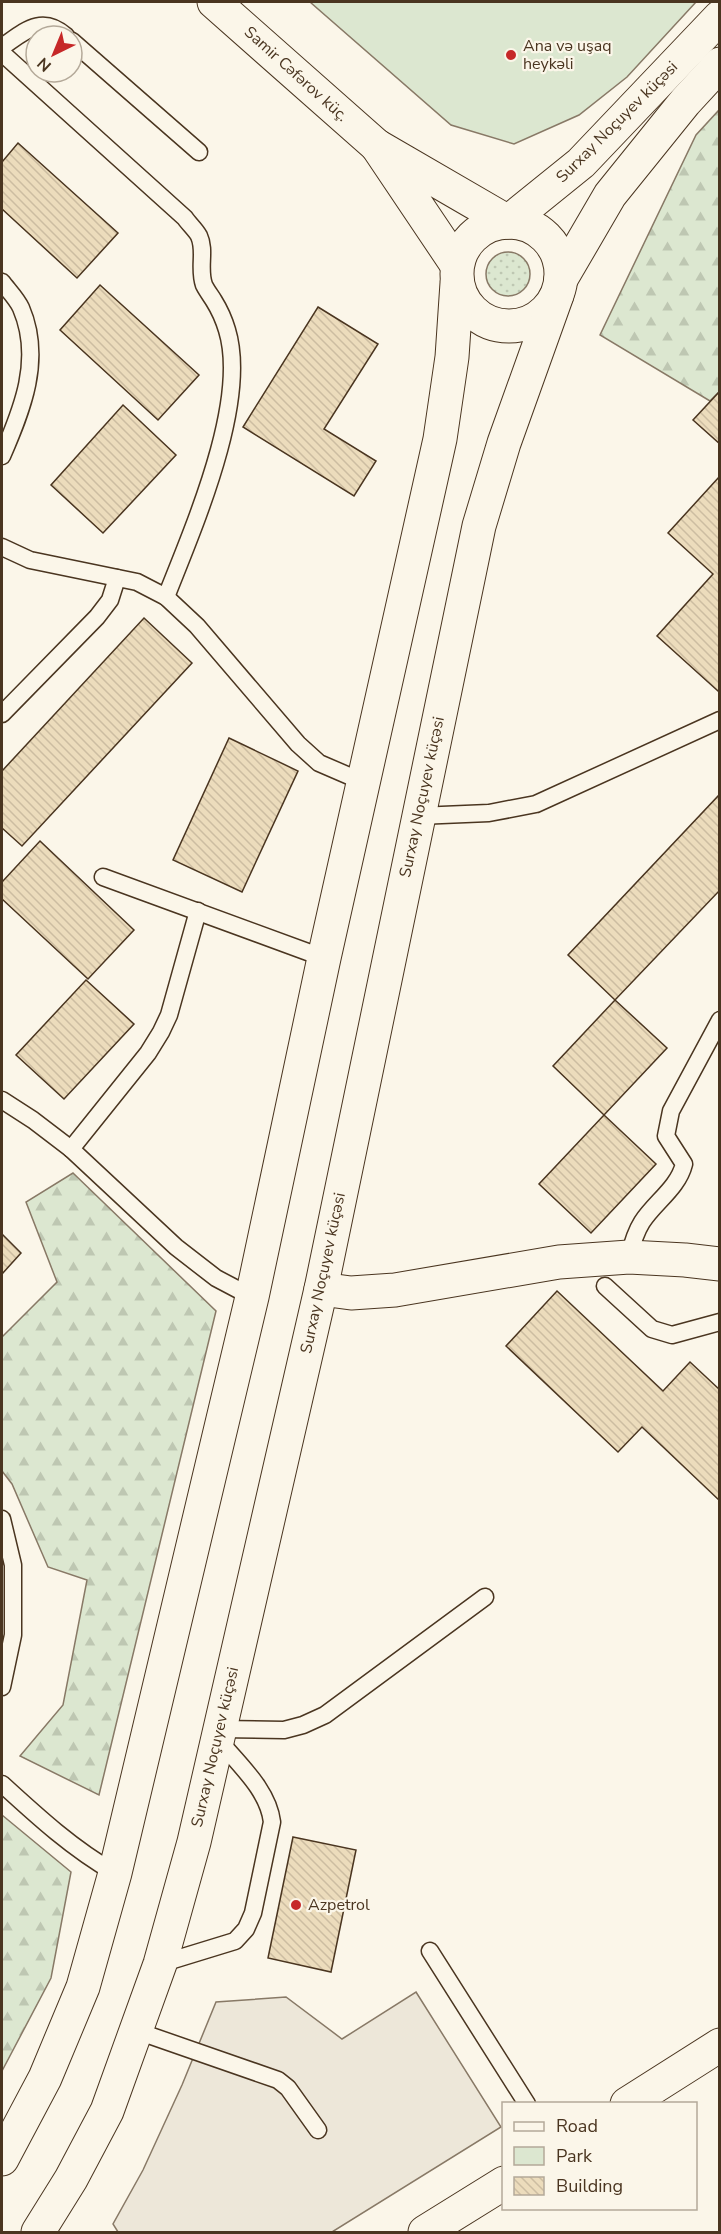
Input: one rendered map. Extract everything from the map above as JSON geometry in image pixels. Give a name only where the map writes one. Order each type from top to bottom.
[{"type":"street","name":"Samir Cəfərov küç.","points":[[214,2],[377,146]]},
{"type":"street","name":"Surxay Noçuyev küçəsi","points":[[508,222],[581,163],[720,17]]},
{"type":"street","name":"Surxay Noçuyev küçəsi","points":[[38,2232],[71,2179],[107,2111],[160,1964],[194,1842],[321,1289],[479,526],[504,443],[559,287],[610,195],[685,102],[720,64]]},
{"type":"street","points":[[377,146],[508,222]]},
{"type":"street","points":[[2,2159],[45,2078],[83,1987],[115,1873],[252,1297],[324,958],[440,440],[452,357],[457,274],[463,248],[475,234],[490,225],[508,222],[526,225],[541,234],[553,247],[560,262],[559,287],[548,309],[535,320],[519,325],[503,326],[486,322],[472,312],[463,299],[457,274],[377,146]]},
{"type":"street","points":[[321,1289],[351,1293],[395,1290],[559,1262],[629,1257],[720,1264]]},
{"type":"street","points":[[629,2102],[720,2045]]},
{"type":"street","points":[[425,2232],[502,2184]]},
{"type":"lane","points":[[2,47],[24,33]]},
{"type":"lane","points":[[84,51],[200,152]]},
{"type":"lane","points":[[2,53],[185,219],[199,237],[202,255],[200,269],[205,287],[216,303],[227,330],[232,359],[231,383],[224,436],[195,522],[166,597]]},
{"type":"lane","points":[[2,282],[21,307],[29,333],[30,359],[27,390],[2,456]]},
{"type":"lane","points":[[2,547],[30,560],[137,582],[166,597],[197,626],[298,744],[319,763],[363,782]]},
{"type":"lane","points":[[2,714],[97,617],[110,600],[117,578]]},
{"type":"lane","points":[[418,816],[489,813],[536,804],[720,720]]},
{"type":"lane","points":[[103,877],[324,958]]},
{"type":"lane","points":[[71,1149],[148,1053],[161,1032],[170,1015],[198,912]]},
{"type":"lane","points":[[629,1257],[635,1233],[681,1176],[684,1164],[666,1136],[671,1111],[720,1020]]},
{"type":"lane","points":[[2,1100],[71,1149],[176,1247],[216,1278],[252,1297]]},
{"type":"lane","points":[[605,1286],[652,1329],[672,1335],[720,1322]]},
{"type":"lane","points":[[2,1519],[13,1565],[13,1635],[2,1687]]},
{"type":"lane","points":[[218,1734],[284,1730],[303,1725],[325,1715],[485,1597]]},
{"type":"lane","points":[[160,1964],[235,1941],[246,1929],[253,1913],[272,1822],[270,1808],[264,1794],[218,1734]]},
{"type":"lane","points":[[2,1784],[60,1836],[115,1873]]},
{"type":"lane","points":[[430,1951],[526,2102]]},
{"type":"lane","points":[[137,2031],[278,2080],[288,2088],[318,2130]]},
{"type":"green space","points":[[310,2],[696,2],[627,77],[579,115],[514,144],[451,125]]},
{"type":"green space","points":[[719,110],[720,391],[710,401],[600,335],[696,135]]},
{"type":"green space","points":[[508,252],[523,259],[530,274],[523,289],[508,296],[493,289],[486,274],[493,259]]},
{"type":"green space","points":[[73,1173],[216,1311],[99,1795],[20,1756],[63,1705],[87,1580],[48,1567],[12,1484],[2,1471],[2,1337],[57,1282],[26,1202]]},
{"type":"green space","points":[[2,1815],[71,1872],[51,1978],[2,2071]]},
{"type":"shaded area","points":[[416,1992],[501,2127],[332,2232],[118,2232],[113,2224],[143,2170],[182,2085],[216,2002],[286,1997],[342,2039]]},
{"type":"building","points":[[18,143],[118,233],[77,278],[2,209],[2,162]]},
{"type":"building","points":[[100,285],[199,375],[158,420],[60,330]]},
{"type":"building","points":[[318,307],[378,344],[324,429],[376,461],[354,496],[243,427]]},
{"type":"building","points":[[720,391],[720,444],[693,420]]},
{"type":"building","points":[[123,405],[176,455],[103,533],[51,485]]},
{"type":"building","points":[[720,476],[720,689],[718,691],[657,636],[713,574],[668,533]]},
{"type":"building","points":[[144,618],[192,663],[22,846],[2,828],[2,771]]},
{"type":"building","points":[[229,738],[298,771],[242,892],[173,860]]},
{"type":"building","points":[[720,794],[720,890],[615,1000],[568,955]]},
{"type":"building","points":[[40,841],[134,930],[88,979],[2,899],[2,882]]},
{"type":"building","points":[[86,980],[134,1024],[64,1099],[16,1055]]},
{"type":"building","points":[[615,1000],[667,1048],[604,1115],[553,1066]]},
{"type":"building","points":[[604,1115],[656,1164],[591,1233],[539,1184]]},
{"type":"building","points":[[2,1234],[21,1253],[2,1274]]},
{"type":"building","points":[[557,1291],[663,1391],[690,1362],[720,1390],[720,1501],[642,1427],[618,1452],[506,1346]]},
{"type":"building","points":[[293,1837],[356,1850],[331,1972],[268,1958]]},
{"type":"place","name":"Ana və uşaq heykəli","points":[[511,55]]},
{"type":"place","name":"Azpetrol","points":[[296,1905]]}]
